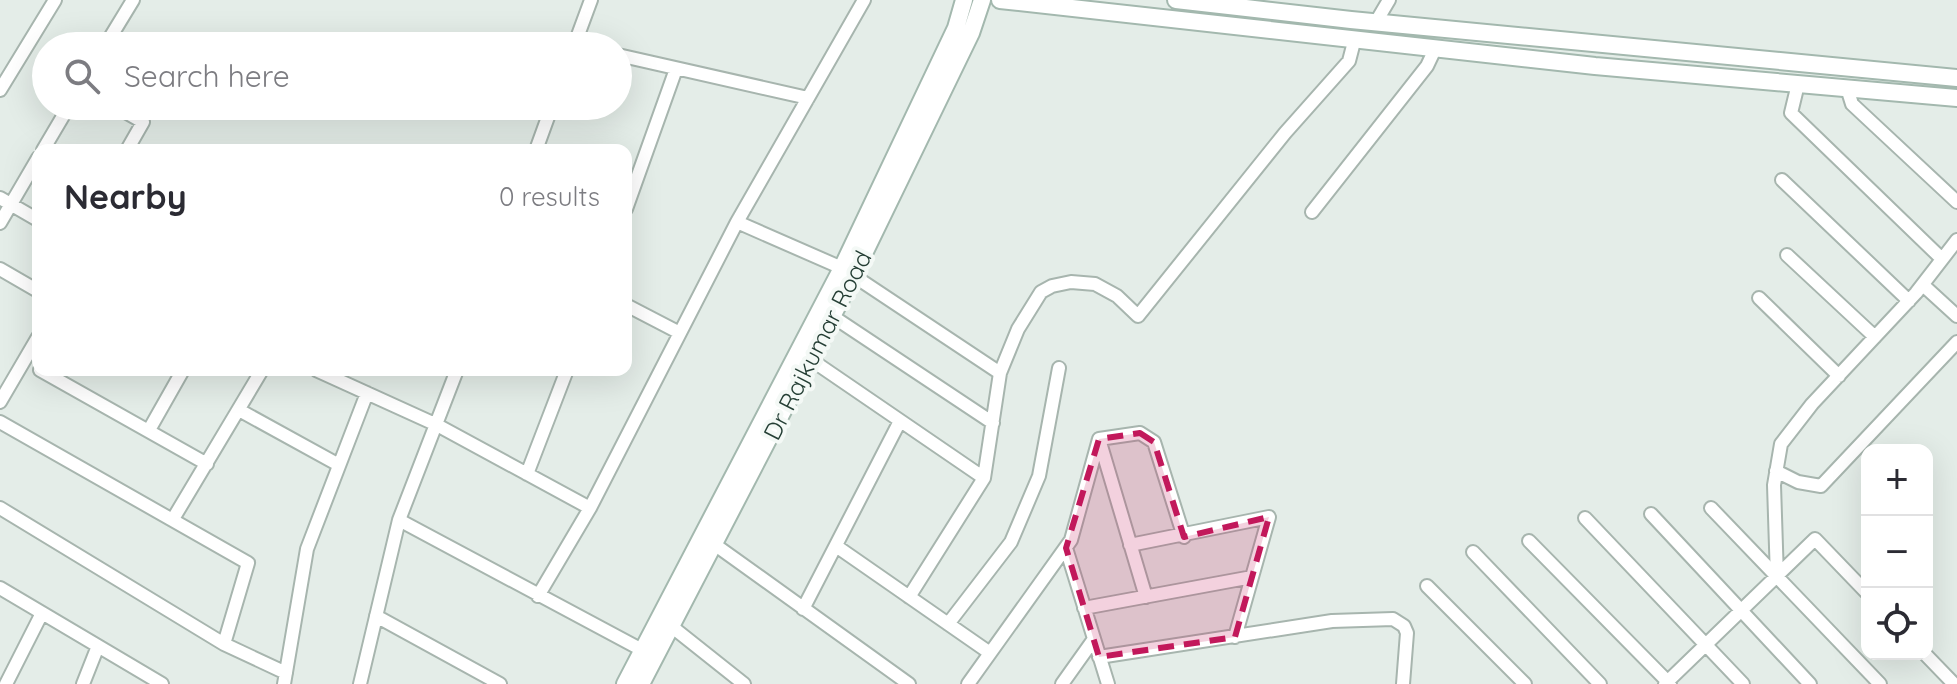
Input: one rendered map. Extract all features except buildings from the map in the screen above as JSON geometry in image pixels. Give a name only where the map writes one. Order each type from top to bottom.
[{"type":"main road","name":"Dr Rajkumar Road","points":[[625,684],[714,544],[832,316],[847,272],[956,28],[964,0]]},
{"type":"main road","name":"Dr Rajkumar Road","points":[[641,684],[666,622],[971,33],[982,0]]},
{"type":"main road","points":[[1000,0],[1595,66],[1957,98]]},
{"type":"main road","points":[[1176,0],[1957,78]]},
{"type":"street","points":[[35,32],[55,0]]},
{"type":"street","points":[[114,32],[133,0]]},
{"type":"street","points":[[580,32],[591,0]]},
{"type":"street","points":[[538,596],[590,508],[737,222],[864,0]]},
{"type":"street","points":[[1376,22],[1389,0]]},
{"type":"street","points":[[0,90],[32,38]]},
{"type":"street","points":[[909,597],[984,478],[1000,373],[1031,306],[1052,286],[1095,284],[1117,296],[1138,316],[1285,133],[1349,61],[1355,38]]},
{"type":"street","points":[[1312,212],[1427,66],[1436,47]]},
{"type":"street","points":[[632,58],[808,98]]},
{"type":"street","points":[[632,192],[676,69]]},
{"type":"street","points":[[1798,84],[1791,113],[1942,259]]},
{"type":"street","points":[[1847,88],[1852,104],[1957,202]]},
{"type":"street","points":[[47,144],[61,120]]},
{"type":"street","points":[[130,144],[143,122],[140,120]]},
{"type":"street","points":[[538,144],[547,120]]},
{"type":"street","points":[[0,223],[5,201],[32,166]]},
{"type":"street","points":[[1782,180],[1909,301]]},
{"type":"street","points":[[5,201],[32,217]]},
{"type":"street","points":[[737,222],[847,272],[1000,373]]},
{"type":"street","points":[[1777,578],[1776,471],[1781,444],[1923,285],[1957,240]]},
{"type":"street","points":[[1787,255],[1875,337]]},
{"type":"street","points":[[0,269],[32,288]]},
{"type":"street","points":[[1923,285],[1957,316]]},
{"type":"street","points":[[1759,298],[1839,376]]},
{"type":"street","points":[[632,308],[678,332]]},
{"type":"street","points":[[832,316],[993,423]]},
{"type":"street","points":[[1776,471],[1798,482],[1821,486],[1957,342]]},
{"type":"street","points":[[0,402],[32,347]]},
{"type":"street","points":[[810,359],[984,478]]},
{"type":"street","points":[[24,361],[32,365]]},
{"type":"street","points":[[948,624],[1011,542],[1039,476],[1059,368]]},
{"type":"street","points":[[52,376],[207,464]]},
{"type":"street","points":[[149,430],[175,376]]},
{"type":"street","points":[[173,519],[259,376]]},
{"type":"street","points":[[329,376],[437,425],[590,508]]},
{"type":"street","points":[[360,684],[399,520],[455,376]]},
{"type":"street","points":[[527,474],[565,376]]},
{"type":"street","points":[[0,508],[285,678],[307,549],[367,393]]},
{"type":"street","points":[[239,410],[339,465]]},
{"type":"street","points":[[803,609],[900,421]]},
{"type":"street","points":[[0,422],[248,563],[224,644]]},
{"type":"street","points":[[1099,439],[1140,433],[1154,442],[1184,537]]},
{"type":"street","points":[[1099,439],[1146,597]]},
{"type":"street","points":[[968,684],[1071,540],[1099,439]]},
{"type":"street","points":[[1711,508],[1880,684]]},
{"type":"street","points":[[1651,514],[1810,684]]},
{"type":"street","points":[[1130,545],[1184,537],[1269,517],[1235,637]]},
{"type":"street","points":[[1585,518],[1743,684]]},
{"type":"street","points":[[399,520],[644,651]]},
{"type":"street","points":[[1529,541],[1668,683],[1815,539],[1862,588]]},
{"type":"street","points":[[714,544],[909,684]]},
{"type":"street","points":[[836,546],[990,653]]},
{"type":"street","points":[[1066,548],[1108,684]]},
{"type":"street","points":[[1473,552],[1600,684]]},
{"type":"street","points":[[1084,608],[1252,577]]},
{"type":"street","points":[[1427,586],[1525,684]]},
{"type":"street","points":[[0,588],[149,680],[162,684]]},
{"type":"street","points":[[6,684],[42,613]]},
{"type":"street","points":[[376,616],[500,684]]},
{"type":"street","points":[[1099,657],[1332,621],[1393,619],[1404,626],[1407,633],[1403,684]]},
{"type":"street","points":[[666,622],[744,684]]},
{"type":"street","points":[[1062,684],[1094,639]]},
{"type":"street","points":[[83,684],[98,646]]},
{"type":"street","points":[[1931,660],[1954,684]]},
{"type":"highlighted area","points":[[1140,433],[1154,442],[1184,537],[1269,517],[1235,637],[1099,657],[1066,548],[1099,439]]}]
